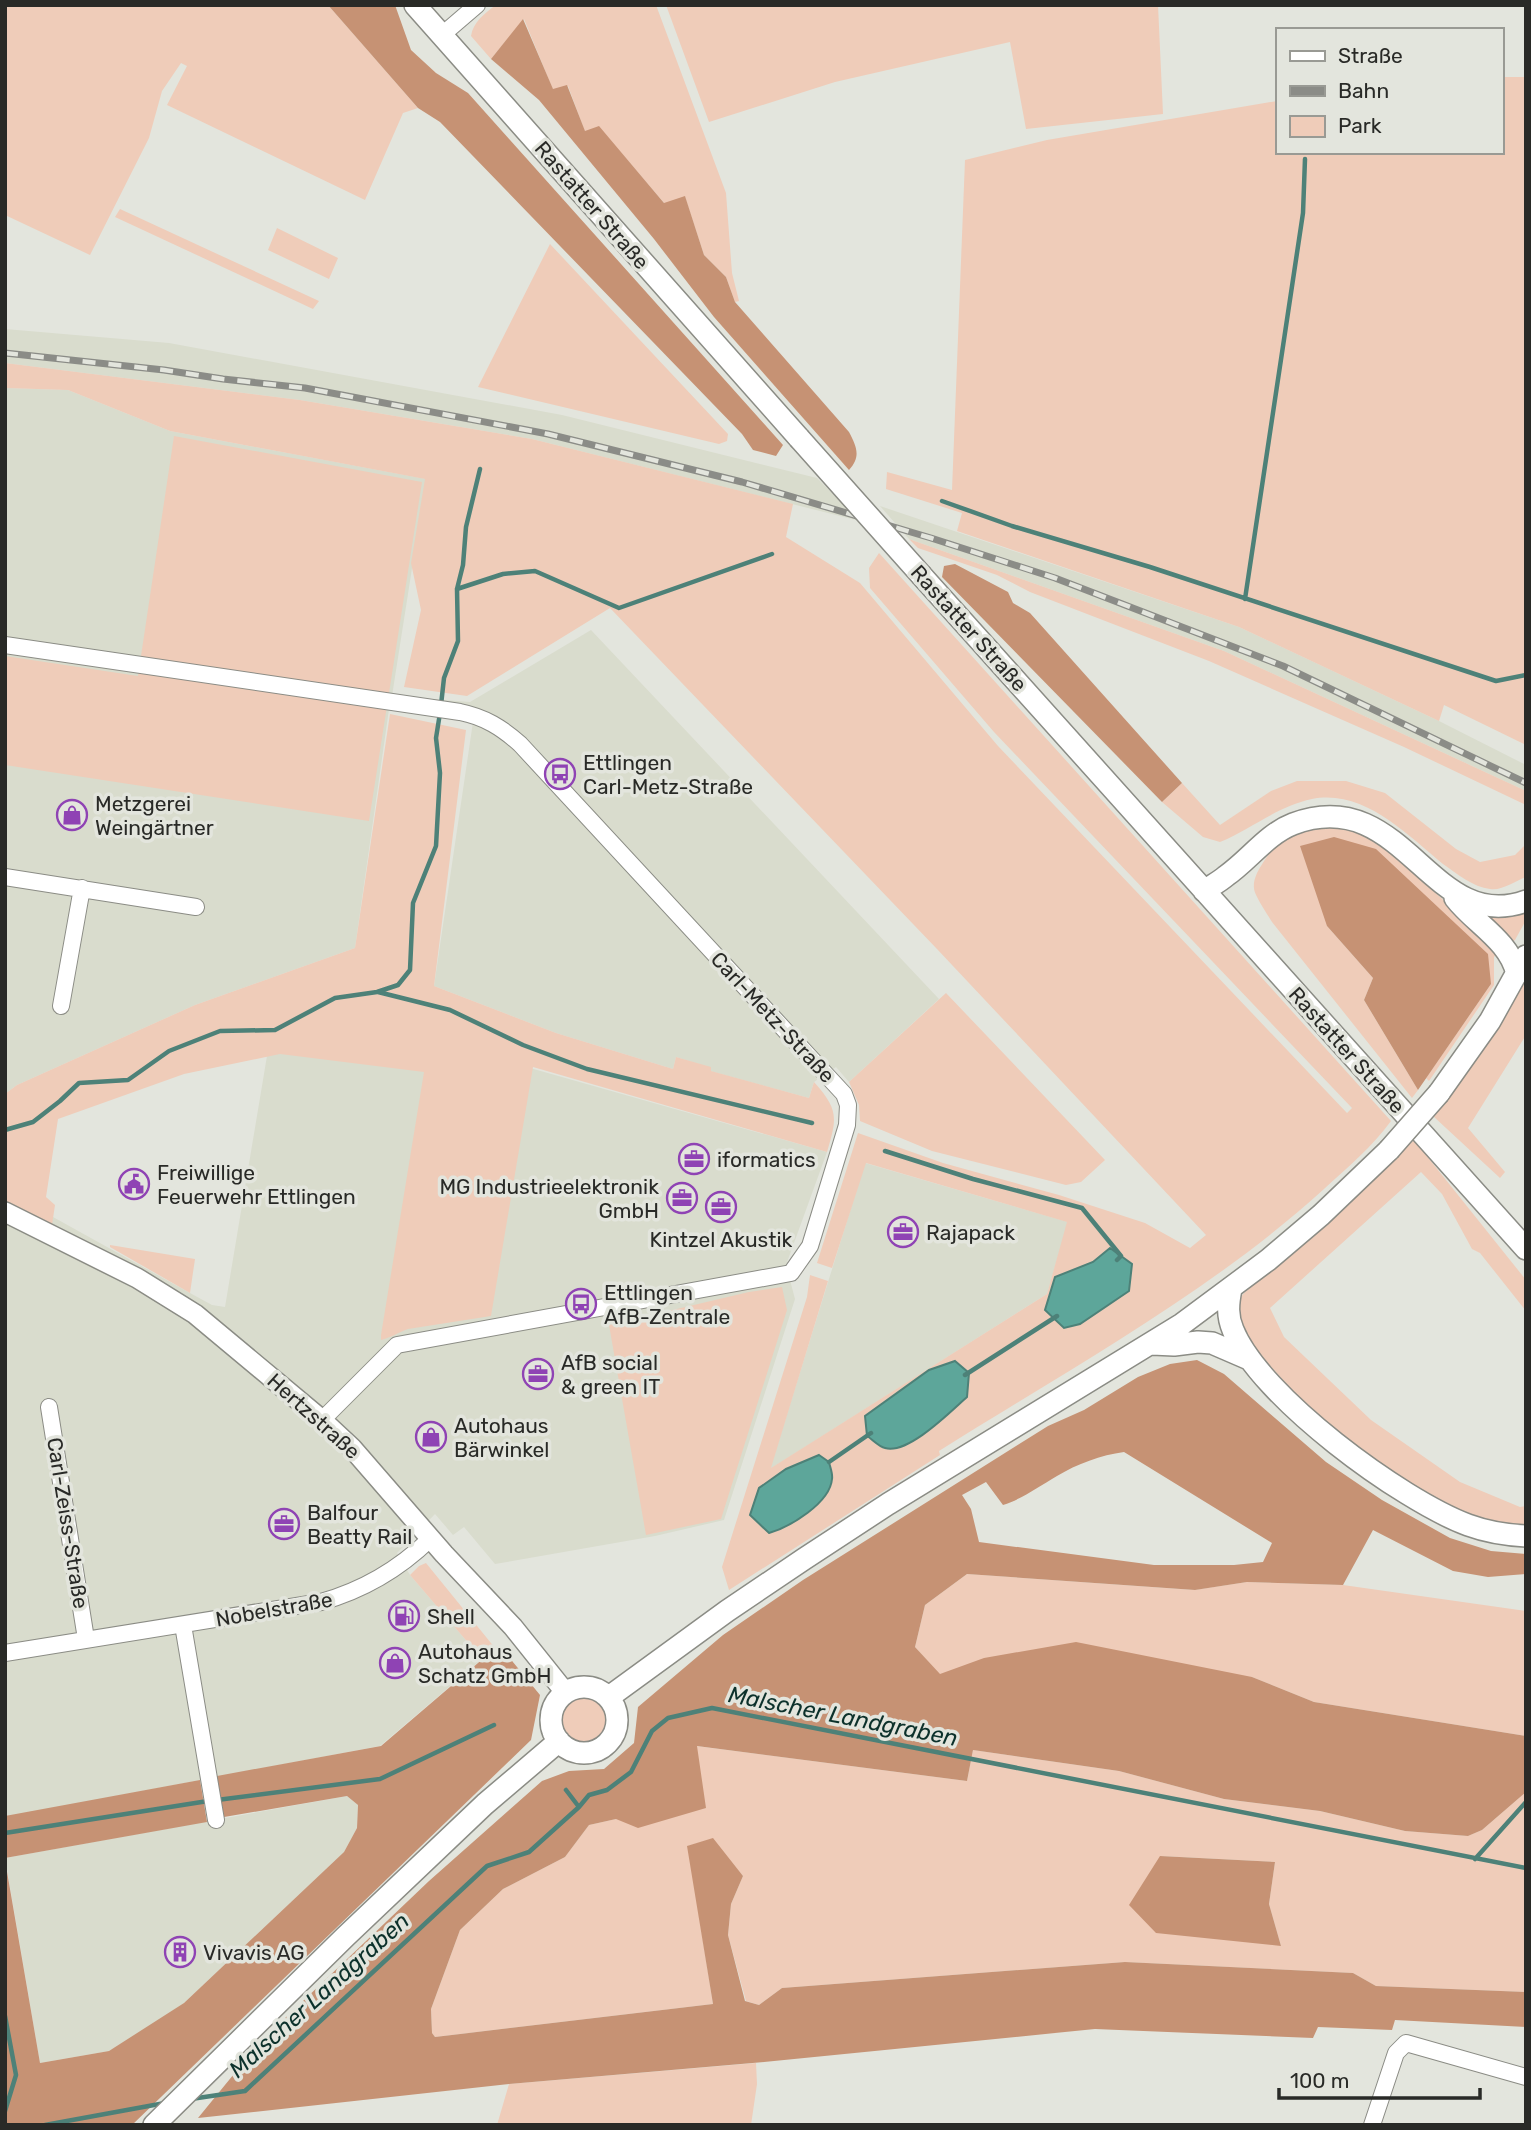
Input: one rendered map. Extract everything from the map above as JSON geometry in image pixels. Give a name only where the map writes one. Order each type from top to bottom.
[{"type":"main road","name":"Rastatter Straße","points":[[415,5],[922,576],[1526,1249]]},
{"type":"main road","points":[[1204,891],[1227,876],[1276,833],[1292,824],[1320,816],[1334,816],[1348,817],[1363,823],[1397,843],[1445,885],[1468,900],[1484,907],[1526,901]]},
{"type":"main road","points":[[609,1698],[727,1611],[804,1559],[935,1475],[1152,1344],[1231,1289],[1321,1215],[1390,1150],[1438,1093],[1489,1021],[1521,965],[1514,963],[1506,950],[1464,910],[1445,885]]},
{"type":"main road","points":[[1231,1289],[1227,1308],[1231,1324],[1249,1359],[1338,1446],[1428,1507],[1470,1526],[1501,1534],[1526,1536]]},
{"type":"main road","points":[[1152,1344],[1212,1343],[1249,1359]]},
{"type":"main road","points":[[583,1686],[602,1691],[609,1698],[615,1706],[617,1727],[606,1745],[597,1750],[576,1752],[558,1741],[553,1732],[552,1710],[565,1692],[583,1686]]},
{"type":"main road","points":[[159,2120],[455,1833],[558,1741]]},
{"type":"street","points":[[442,35],[477,5]]},
{"type":"street","name":"Carl-Metz-Straße","points":[[5,645],[159,669],[270,682],[452,711],[485,719],[507,732],[520,744],[838,1086],[848,1105],[847,1125],[810,1246],[792,1272],[397,1345],[322,1420]]},
{"type":"street","points":[[5,877],[196,908]]},
{"type":"street","points":[[61,1006],[82,888]]},
{"type":"street","name":"Hertzstraße","points":[[5,1212],[137,1278],[195,1314],[322,1420],[352,1448],[430,1539],[513,1628],[565,1692]]},
{"type":"street","name":"Carl-Zeiss-Straße","points":[[49,1407],[86,1639]]},
{"type":"street","name":"Nobelstraße","points":[[5,1653],[321,1602],[363,1589],[392,1572],[430,1539]]},
{"type":"street","points":[[183,1625],[216,1820]]},
{"type":"street","points":[[1372,2125],[1401,2045],[1413,2044],[1526,2077]]},
{"type":"shaded area","points":[[328,5],[395,5],[411,50],[436,73],[468,93],[783,445],[776,456],[753,450],[742,434],[440,122],[418,108]]},
{"type":"shaded area","points":[[523,19],[553,89],[567,85],[585,131],[599,126],[664,203],[685,196],[704,255],[726,277],[735,302],[849,432],[856,456],[849,470],[714,317],[654,239],[539,100],[491,59]]},
{"type":"shaded area","points":[[5,329],[169,343],[562,415],[817,478],[860,521],[532,439],[300,400],[5,363]]},
{"type":"shaded area","points":[[5,388],[68,390],[170,431],[426,479],[392,696],[470,702],[591,630],[939,999],[849,1082],[836,1067],[814,1082],[809,1098],[710,1071],[711,1068],[676,1057],[673,1069],[556,1033],[434,986],[473,722],[389,709],[355,948],[195,1005],[17,1085],[5,1094]]},
{"type":"shaded area","points":[[880,506],[1239,627],[1526,765],[1526,791],[1224,651],[909,539]]},
{"type":"shaded area","points":[[955,564],[1008,592],[1013,603],[1030,613],[1182,783],[1162,802],[942,577],[944,566]]},
{"type":"shaded area","points":[[1334,837],[1376,849],[1488,954],[1491,984],[1418,1090],[1364,1000],[1373,978],[1327,926],[1300,846]]},
{"type":"shaded area","points":[[396,1030],[827,1152],[786,1265],[795,1299],[724,1520],[655,1536],[495,1564],[464,1527],[453,1535],[435,1514],[397,1553],[410,1575],[482,1659],[380,1746],[5,1817],[5,1202],[51,1225],[53,1217],[212,1305],[225,1307],[267,1056]]},
{"type":"shaded area","points":[[865,1163],[1068,1222],[1047,1294],[770,1469]]},
{"type":"shaded area","points":[[1197,1360],[1224,1374],[1326,1462],[1382,1500],[1450,1538],[1491,1551],[1526,1554],[1526,1574],[1488,1577],[1453,1571],[1373,1530],[1343,1585],[1247,1582],[1195,1590],[967,1574],[925,1605],[915,1647],[940,1674],[984,1658],[1076,1642],[1252,1677],[1314,1702],[1526,1736],[1526,1792],[1482,1830],[1468,1836],[1405,1831],[1320,1811],[1224,1799],[1119,1771],[973,1750],[967,1781],[697,1746],[706,1808],[638,1828],[616,1819],[589,1825],[565,1857],[503,1889],[460,1930],[431,2009],[432,2033],[435,2037],[713,2004],[687,1846],[713,1838],[743,1876],[731,1904],[728,1935],[745,2001],[759,2005],[782,1988],[1125,1962],[1353,1973],[1376,1986],[1526,1992],[1526,2027],[1395,2020],[1392,2030],[1318,2027],[1313,2038],[1095,2029],[509,2084],[198,2118],[260,2042],[429,1881],[542,1781],[569,1771],[604,1769],[634,1743],[638,1707],[723,1635],[803,1580],[1048,1426],[1084,1410],[1138,1377],[1170,1364]],"holes":[[[1124,1452],[1272,1543],[1263,1562],[1234,1565],[1154,1565],[979,1542],[971,1509],[962,1495],[986,1482],[1003,1505],[1081,1464]]]},
{"type":"shaded area","points":[[499,1645],[540,1695],[531,1740],[132,2125],[5,2125],[5,1860],[40,2063],[109,2051],[184,2003],[344,1852],[357,1828],[358,1805],[347,1796],[224,1817],[217,1776],[381,1746]]},
{"type":"shaded area","points":[[200,1780],[207,1822],[5,1858],[5,1816]]},
{"type":"shaded area","points":[[347,1796],[358,1805],[357,1828],[344,1852],[184,2003],[109,2051],[40,2063],[5,1858]]},
{"type":"shaded area","points":[[1160,1856],[1275,1862],[1269,1904],[1281,1946],[1156,1933],[1129,1905]]},
{"type":"green space","points":[[5,5],[328,5],[418,108],[403,113],[365,200],[167,105],[187,66],[181,63],[162,91],[149,138],[90,255],[5,215]]},
{"type":"green space","points":[[496,5],[656,5],[726,193],[732,273],[739,301],[735,302],[726,277],[704,255],[685,197],[665,204],[599,127],[585,132],[568,86],[553,90],[524,19],[491,59],[471,36],[477,22]]},
{"type":"green space","points":[[666,5],[1158,5],[1163,114],[1026,129],[1010,42],[835,82],[709,122]]},
{"type":"green space","points":[[1503,77],[1526,77],[1526,745],[1444,705],[1439,721],[1239,627],[957,531],[962,513],[886,489],[887,472],[952,490],[965,160],[1047,140],[1276,101],[1276,154],[1503,154]]},
{"type":"green space","points":[[120,209],[319,301],[313,309],[115,217]]},
{"type":"green space","points":[[277,228],[338,258],[329,279],[268,250]]},
{"type":"green space","points":[[550,244],[728,434],[727,441],[719,444],[478,387]]},
{"type":"green space","points":[[5,363],[300,400],[532,439],[793,504],[786,537],[860,583],[998,746],[1347,1113],[1352,1108],[994,732],[870,588],[869,568],[879,553],[1391,1121],[1368,1148],[1280,1227],[1187,1296],[939,1451],[940,1455],[729,1590],[722,1567],[807,1297],[810,1275],[828,1281],[771,1468],[1047,1294],[1067,1222],[866,1163],[832,1268],[817,1263],[858,1133],[943,1163],[1059,1195],[1145,1223],[1190,1248],[1206,1235],[610,608],[467,696],[404,687],[421,610],[411,563],[425,479],[170,431],[68,390],[5,388]]},
{"type":"green space","points":[[174,436],[422,482],[369,821],[5,765],[5,656],[138,676]]},
{"type":"green space","points":[[909,539],[1224,651],[1526,791],[1526,805],[1404,747],[1209,661],[1030,592],[997,575],[918,548]]},
{"type":"green space","points":[[390,714],[466,730],[434,986],[556,1033],[673,1069],[676,1057],[711,1067],[711,1071],[809,1098],[814,1082],[832,1107],[834,1122],[827,1152],[533,1067],[491,1316],[408,1329],[381,1340],[424,1072],[280,1054],[184,1074],[58,1119],[46,1197],[55,1205],[52,1225],[5,1202],[5,1094],[17,1085],[195,1005],[355,948]]},
{"type":"green space","points":[[1297,781],[1346,781],[1385,793],[1456,849],[1480,862],[1515,855],[1526,844],[1526,877],[1499,889],[1477,886],[1443,864],[1383,816],[1349,801],[1331,798],[1300,802],[1220,842],[1203,837],[1162,802],[1182,783],[1220,825],[1271,791]]},
{"type":"green space","points":[[1312,826],[1356,828],[1390,851],[1499,951],[1494,957],[1494,985],[1429,1081],[1426,1078],[1491,984],[1327,926],[1373,978],[1364,1000],[1418,1090],[1412,1098],[1272,922],[1255,891],[1257,874],[1271,851],[1288,837]]},
{"type":"green space","points":[[1472,909],[1523,909],[1526,920],[1515,940],[1508,945]]},
{"type":"green space","points":[[1526,980],[1526,1035],[1468,1128],[1505,1172],[1500,1178],[1433,1116],[1492,1036]]},
{"type":"green space","points":[[946,993],[1105,1160],[1081,1182],[1066,1185],[932,1151],[860,1121],[859,1105],[849,1082]]},
{"type":"green space","points":[[1414,1140],[1526,1280],[1526,1311],[1480,1253],[1472,1249],[1442,1194],[1421,1172],[1270,1308],[1284,1337],[1371,1420],[1460,1482],[1520,1507],[1526,1506],[1526,1526],[1484,1521],[1456,1511],[1397,1477],[1350,1443],[1289,1387],[1234,1322],[1235,1305],[1244,1293],[1344,1209]]},
{"type":"green space","points":[[110,1247],[195,1259],[190,1293]]},
{"type":"green space","points":[[782,1287],[787,1310],[721,1519],[646,1535],[609,1325],[749,1292]]},
{"type":"green space","points":[[426,1563],[495,1648],[482,1659],[410,1575]]},
{"type":"green space","points":[[967,1574],[1194,1590],[1247,1582],[1343,1585],[1526,1611],[1526,1736],[1314,1702],[1252,1677],[939,1674],[915,1647],[925,1605]]},
{"type":"green space","points":[[584,1694],[594,1696],[602,1702],[608,1710],[608,1730],[602,1738],[594,1744],[584,1746],[574,1744],[566,1738],[560,1730],[558,1720],[560,1710],[566,1702],[574,1696]]},
{"type":"green space","points":[[696,1746],[967,1781],[973,1750],[1119,1771],[1224,1799],[1320,1811],[1405,1831],[1468,1836],[1482,1830],[1526,1792],[1526,1992],[1376,1986],[1353,1973],[1125,1962],[782,1988],[759,2005],[746,2001],[728,1935],[731,1904],[743,1876],[712,1839],[688,1846],[713,2004],[435,2037],[432,2033],[431,2009],[460,1930],[503,1889],[565,1857],[589,1825],[616,1819]],"holes":[[[1161,1856],[1275,1862],[1269,1904],[1281,1946]]]},
{"type":"green space","points":[[756,2063],[757,2084],[751,2125],[497,2125],[509,2084]]},
{"type":"water","points":[[1110,1248],[1132,1264],[1129,1291],[1080,1324],[1064,1328],[1045,1310],[1055,1277],[1093,1262]]},
{"type":"water","points":[[955,1361],[969,1373],[967,1397],[940,1421],[917,1439],[894,1448],[883,1447],[867,1436],[865,1416],[929,1370]]},
{"type":"water","points":[[819,1455],[829,1462],[832,1475],[830,1488],[808,1513],[769,1533],[750,1515],[759,1488],[786,1469]]},
{"type":"waterway","points":[[1245,599],[1303,213],[1305,159]]},
{"type":"waterway","points":[[441,705],[444,678],[458,641],[457,589],[463,565],[466,527],[480,469]]},
{"type":"waterway","points":[[942,501],[1012,526],[1150,567],[1496,681],[1526,675]]},
{"type":"waterway","points":[[457,589],[503,574],[535,571],[619,608],[772,554]]},
{"type":"waterway","points":[[5,1130],[33,1122],[79,1083],[128,1080],[169,1051],[220,1031],[275,1030],[335,998],[377,992],[398,985],[410,970],[413,903],[436,846],[440,773],[436,738],[440,713]]},
{"type":"waterway","points":[[378,992],[450,1010],[523,1045],[587,1069],[812,1123]]},
{"type":"waterway","points":[[885,1151],[973,1179],[1082,1208],[1121,1256],[1117,1260]]},
{"type":"waterway","points":[[965,1375],[1057,1316]]},
{"type":"waterway","points":[[829,1462],[871,1433]]},
{"type":"waterway","name":"Malscher Landgraben","points":[[191,2099],[245,2091],[487,1866],[529,1852],[589,1795],[607,1790],[631,1772],[652,1731],[668,1718],[712,1708],[1526,1868]]},
{"type":"waterway","points":[[217,1800],[380,1779],[494,1725]]},
{"type":"waterway","points":[[566,1790],[579,1807]]},
{"type":"waterway","points":[[5,1833],[208,1801]]},
{"type":"waterway","points":[[1475,1859],[1526,1802]]},
{"type":"waterway","points":[[5,2016],[16,2075],[5,2111]]},
{"type":"waterway","name":"Malscher Landgraben","points":[[45,2125],[165,2103]]},
{"type":"railway","points":[[5,353],[305,388],[548,434],[742,482],[1055,578],[1283,666],[1526,783]]},
{"type":"place","name":"Ettlingen Carl-Metz-Straße","points":[[560,774]]},
{"type":"place","name":"Metzgerei Weingärtner","points":[[72,815]]},
{"type":"place","name":"iformatics","points":[[694,1159]]},
{"type":"place","name":"Freiwillige Feuerwehr Ettlingen","points":[[134,1184]]},
{"type":"place","name":"MG Industrieelektronik GmbH","points":[[682,1198]]},
{"type":"place","name":"Kintzel Akustik","points":[[721,1207]]},
{"type":"place","name":"Rajapack","points":[[903,1232]]},
{"type":"place","name":"Ettlingen AfB-Zentrale","points":[[581,1304]]},
{"type":"place","name":"AfB social & green IT","points":[[538,1374]]},
{"type":"place","name":"Autohaus Bärwinkel","points":[[431,1437]]},
{"type":"place","name":"Balfour Beatty Rail","points":[[284,1524]]},
{"type":"place","name":"Shell","points":[[404,1616]]},
{"type":"place","name":"Autohaus Schatz GmbH","points":[[395,1663]]},
{"type":"place","name":"Vivavis AG","points":[[180,1952]]}]
